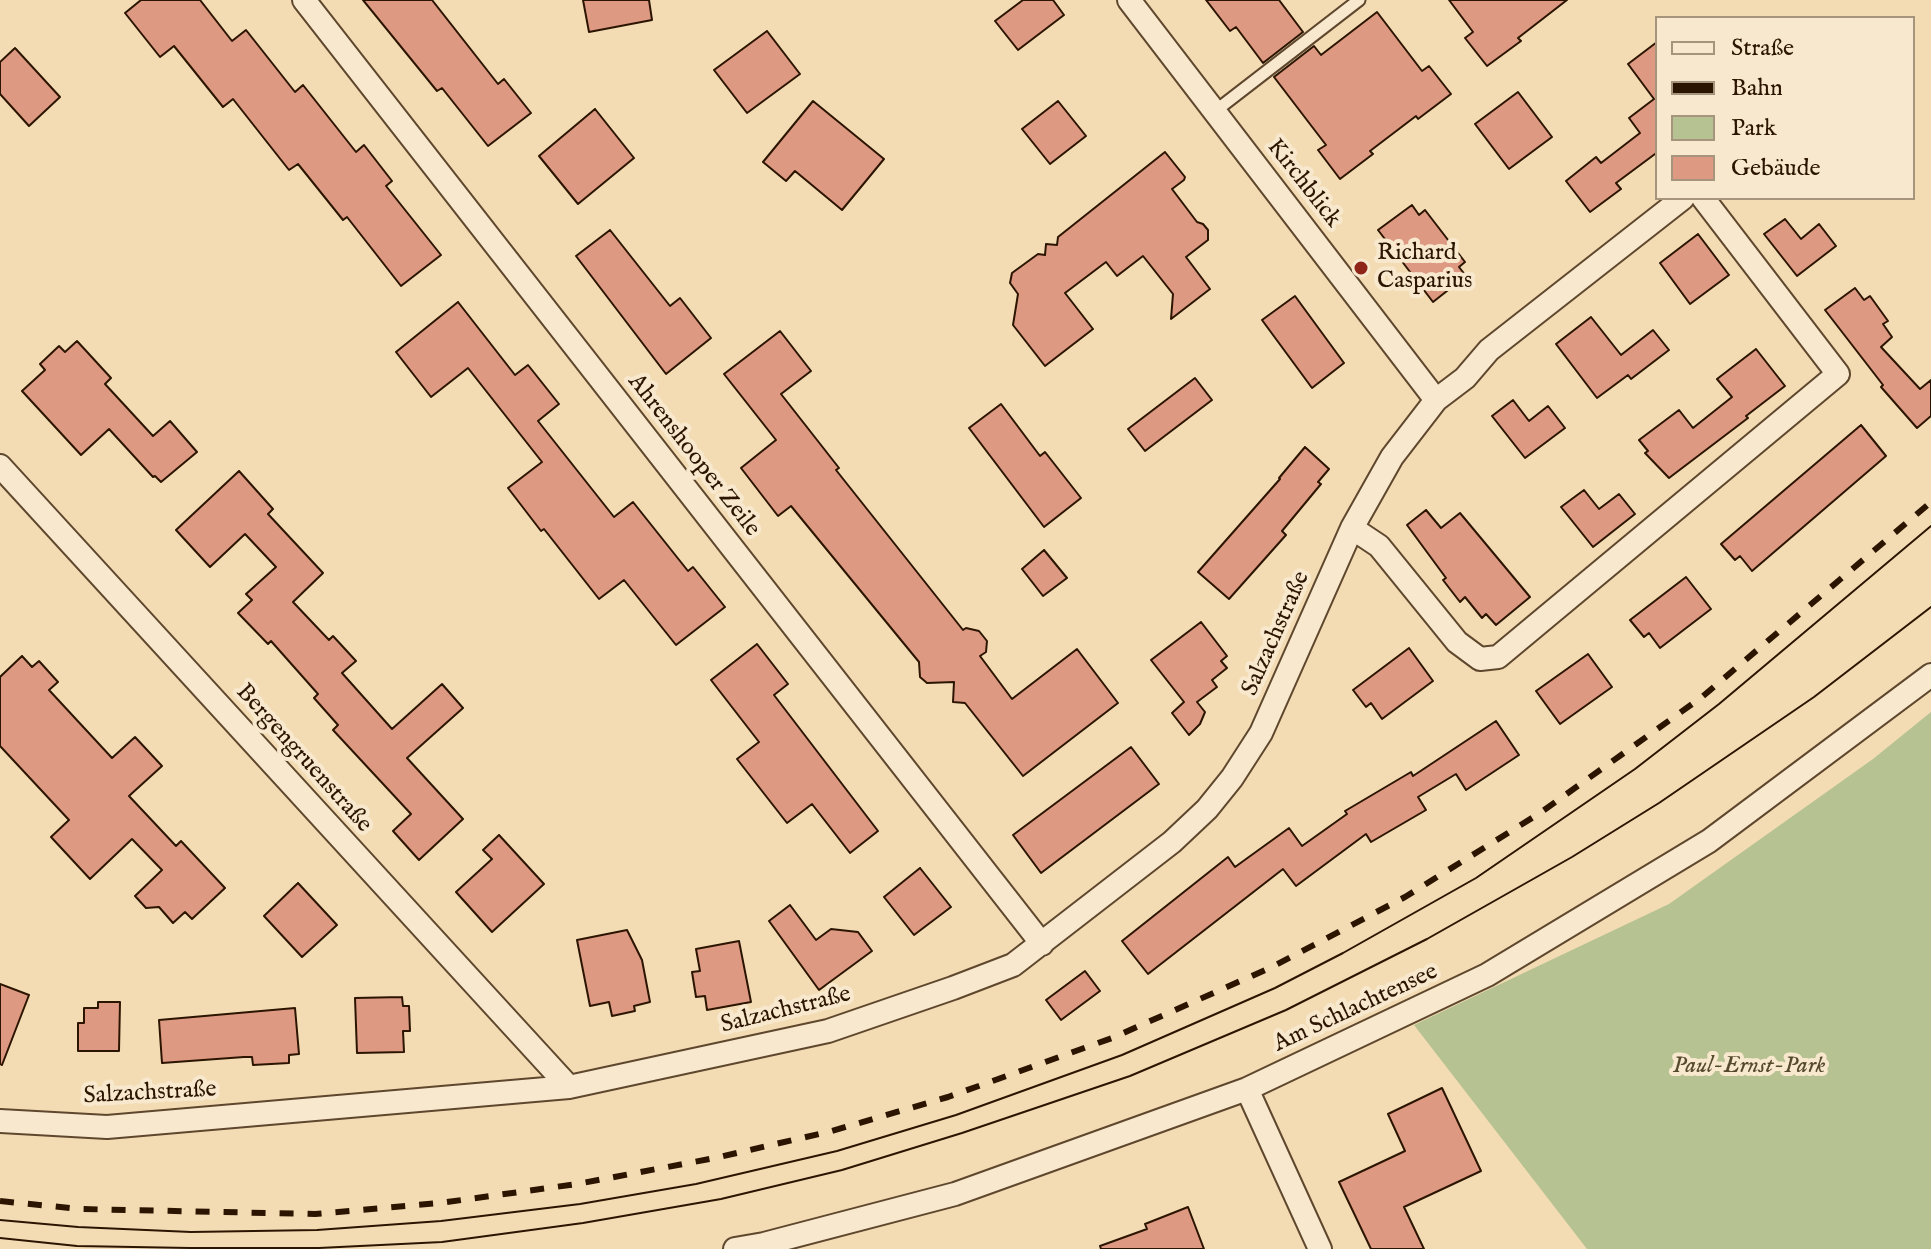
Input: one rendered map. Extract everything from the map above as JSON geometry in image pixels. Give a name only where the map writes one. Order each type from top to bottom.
[{"type":"street","name":"Ahrenshooper Zeile","points":[[304,0],[1042,944]]},
{"type":"street","name":"Kirchblick","points":[[1129,0],[1436,400]]},
{"type":"street","name":"Salzachstraße","points":[[0,1121],[107,1127],[569,1087],[828,1031],[1013,965],[1172,842],[1207,809],[1232,778],[1261,733],[1352,528],[1392,457],[1436,400],[1465,378],[1489,350],[1680,200]]},
{"type":"street","points":[[1352,528],[1379,546],[1457,642],[1480,659],[1498,657],[1838,374],[1705,200]]},
{"type":"street","name":"Bergengruenstraße","points":[[0,466],[569,1087]]},
{"type":"street","name":"Am Schlachtensee","points":[[735,1249],[955,1194],[1247,1089],[1487,975],[1709,841],[1931,675]]},
{"type":"street","points":[[1247,1089],[1320,1249]]},
{"type":"lane","points":[[1214,112],[1359,0]]},
{"type":"green space","name":"Paul-Ernst-Park","points":[[1931,712],[1931,1249],[1587,1249],[1414,1025],[1669,904],[1873,759]]},
{"type":"building","points":[[141,0],[200,0],[232,41],[246,30],[295,92],[303,85],[356,152],[364,145],[392,181],[386,186],[441,255],[401,286],[347,217],[343,220],[298,164],[289,170],[233,99],[223,107],[174,46],[160,57],[125,13]]},
{"type":"building","points":[[363,0],[432,0],[498,84],[504,79],[531,113],[488,146],[442,88],[437,91]]},
{"type":"building","points":[[583,0],[649,0],[652,20],[589,32]]},
{"type":"building","points":[[1023,0],[1053,0],[1064,15],[1018,50],[995,21]]},
{"type":"building","points":[[1206,0],[1279,0],[1303,32],[1263,63],[1236,27],[1230,31]]},
{"type":"building","points":[[1449,0],[1567,0],[1487,66],[1465,38],[1473,32]]},
{"type":"building","points":[[1377,12],[1422,71],[1429,66],[1451,94],[1370,151],[1373,154],[1340,179],[1318,150],[1326,145],[1274,77],[1314,46],[1321,55]]},
{"type":"building","points":[[767,31],[800,74],[747,113],[714,70]]},
{"type":"building","points":[[1655,44],[1655,154],[1616,183],[1621,189],[1590,212],[1566,181],[1596,157],[1601,163],[1640,133],[1629,118],[1654,99],[1628,64]]},
{"type":"building","points":[[15,48],[60,97],[29,126],[0,94],[0,62]]},
{"type":"building","points":[[1518,92],[1552,137],[1509,169],[1475,124]]},
{"type":"building","points":[[813,101],[884,159],[842,210],[795,171],[786,181],[763,162]]},
{"type":"building","points":[[1058,101],[1086,136],[1050,164],[1022,129]]},
{"type":"building","points":[[595,109],[634,158],[578,204],[539,156]]},
{"type":"building","points":[[1165,152],[1185,177],[1172,189],[1197,222],[1208,230],[1208,240],[1186,257],[1210,289],[1171,319],[1173,294],[1143,256],[1117,276],[1106,262],[1065,293],[1093,329],[1045,366],[1013,325],[1018,294],[1010,283],[1012,273],[1038,254],[1045,255],[1046,244],[1057,245],[1058,237]]},
{"type":"building","points":[[1412,205],[1419,215],[1425,210],[1465,262],[1459,267],[1466,276],[1433,302],[1378,230]]},
{"type":"building","points":[[1785,219],[1801,239],[1819,224],[1836,246],[1797,276],[1764,234]]},
{"type":"building","points":[[610,230],[670,306],[680,298],[711,338],[666,374],[576,256]]},
{"type":"building","points":[[1698,234],[1729,275],[1690,304],[1660,263]]},
{"type":"building","points":[[1855,288],[1864,300],[1870,296],[1888,321],[1883,324],[1892,337],[1881,347],[1920,389],[1931,380],[1931,416],[1917,428],[1881,387],[1883,385],[1825,310]]},
{"type":"building","points":[[1295,296],[1344,363],[1312,388],[1262,320]]},
{"type":"building","points":[[458,302],[515,375],[528,365],[559,404],[538,421],[614,517],[633,502],[688,571],[693,567],[725,607],[676,645],[624,580],[599,599],[508,488],[542,462],[468,368],[431,397],[396,352]]},
{"type":"building","points":[[1591,317],[1621,355],[1653,330],[1669,350],[1631,379],[1628,375],[1597,398],[1556,344]]},
{"type":"building","points":[[780,331],[811,371],[781,394],[839,468],[836,470],[963,630],[979,631],[987,641],[986,652],[980,656],[1012,699],[1077,649],[1118,703],[1023,776],[965,703],[953,702],[954,682],[927,683],[920,677],[919,662],[791,506],[778,516],[741,468],[776,440],[724,374]]},
{"type":"building","points":[[77,341],[111,378],[105,384],[153,436],[170,421],[197,452],[161,482],[109,429],[81,455],[22,391],[45,370],[40,364],[59,346],[65,352]]},
{"type":"building","points":[[1756,349],[1785,386],[1669,478],[1645,453],[1648,451],[1639,440],[1679,410],[1693,428],[1732,397],[1717,379]]},
{"type":"building","points":[[1195,378],[1212,400],[1145,451],[1128,429]]},
{"type":"building","points":[[1513,400],[1529,421],[1548,406],[1565,428],[1525,458],[1492,416]]},
{"type":"building","points":[[1001,404],[1040,456],[1045,452],[1081,498],[1044,527],[969,428]]},
{"type":"building","points":[[1861,425],[1886,456],[1752,571],[1740,556],[1735,560],[1721,544]]},
{"type":"building","points":[[1305,447],[1329,469],[1318,482],[1321,484],[1282,531],[1286,535],[1229,599],[1198,572]]},
{"type":"building","points":[[239,471],[273,509],[268,514],[323,573],[293,602],[329,640],[333,636],[356,661],[342,673],[392,729],[442,684],[463,708],[407,758],[463,819],[419,860],[393,831],[411,814],[333,730],[338,725],[314,698],[318,694],[271,641],[268,644],[238,613],[252,600],[246,594],[276,567],[245,534],[210,567],[176,530]]},
{"type":"building","points":[[1584,490],[1599,509],[1619,494],[1635,514],[1593,547],[1561,507]]},
{"type":"building","points":[[1426,510],[1441,528],[1460,513],[1530,597],[1496,625],[1486,614],[1482,618],[1465,597],[1460,602],[1407,525]]},
{"type":"building","points":[[1044,550],[1067,578],[1043,596],[1022,569]]},
{"type":"building","points":[[1686,577],[1711,609],[1660,648],[1649,633],[1644,637],[1630,620]]},
{"type":"building","points":[[1201,622],[1227,656],[1221,661],[1227,668],[1212,680],[1217,687],[1197,702],[1205,712],[1200,724],[1189,735],[1172,713],[1184,702],[1151,660]]},
{"type":"building","points":[[757,644],[788,684],[774,695],[878,831],[850,853],[812,804],[787,823],[737,759],[759,742],[711,680]]},
{"type":"building","points":[[1409,648],[1433,681],[1382,719],[1371,703],[1366,707],[1353,690]]},
{"type":"building","points":[[1588,654],[1612,687],[1560,724],[1536,691]]},
{"type":"building","points":[[22,656],[32,667],[39,661],[58,682],[49,690],[112,758],[135,737],[162,766],[129,796],[176,846],[181,841],[225,888],[192,919],[185,912],[173,923],[159,907],[146,908],[135,896],[162,870],[132,839],[90,879],[51,837],[69,820],[0,746],[0,677]]},
{"type":"building","points":[[1496,721],[1519,755],[1466,790],[1456,774],[1418,797],[1426,810],[1371,842],[1366,834],[1296,886],[1283,869],[1148,974],[1122,941],[1228,857],[1235,867],[1289,828],[1302,846],[1347,814],[1345,811],[1411,772],[1413,776]]},
{"type":"building","points":[[1131,747],[1159,784],[1041,873],[1013,835]]},
{"type":"building","points":[[499,835],[544,884],[492,932],[456,892],[492,859],[483,850]]},
{"type":"building","points":[[920,868],[951,907],[914,935],[884,897]]},
{"type":"building","points":[[298,883],[337,925],[302,957],[264,916]]},
{"type":"building","points":[[790,905],[816,940],[831,929],[858,932],[872,951],[819,990],[769,921]]},
{"type":"building","points":[[627,930],[642,960],[650,1002],[634,1006],[635,1011],[612,1016],[609,1002],[590,1006],[577,940]]},
{"type":"building","points":[[739,941],[751,1002],[707,1010],[705,996],[696,997],[692,972],[700,971],[696,949]]},
{"type":"building","points":[[1085,971],[1100,991],[1061,1020],[1046,1000]]},
{"type":"building","points":[[0,984],[29,995],[2,1065],[0,1064]]},
{"type":"building","points":[[402,997],[403,1006],[409,1006],[410,1031],[403,1031],[404,1052],[357,1053],[355,998]]},
{"type":"building","points":[[98,1002],[120,1002],[119,1051],[78,1051],[78,1023],[84,1023],[84,1008],[98,1008]]},
{"type":"building","points":[[295,1008],[299,1054],[289,1055],[289,1063],[253,1065],[252,1057],[244,1057],[162,1063],[159,1020]]},
{"type":"building","points":[[1442,1088],[1481,1171],[1404,1207],[1424,1249],[1371,1249],[1339,1182],[1405,1151],[1388,1114]]},
{"type":"building","points":[[1188,1207],[1204,1249],[1101,1249],[1100,1246],[1147,1229],[1145,1224]]},
{"type":"tram line","points":[[0,1220],[191,1232],[317,1230],[441,1221],[580,1204],[696,1184],[837,1151],[956,1115],[1122,1055],[1275,988],[1476,878],[1635,769],[1719,704],[1931,526]]},
{"type":"tram line","points":[[0,1238],[77,1246],[190,1248],[319,1248],[442,1242],[583,1223],[721,1199],[842,1170],[962,1133],[1130,1076],[1286,1010],[1427,939],[1572,857],[1659,803],[1814,697],[1931,607]]},
{"type":"railway","points":[[0,1201],[80,1209],[315,1214],[440,1203],[577,1184],[715,1158],[832,1131],[948,1097],[1112,1038],[1272,967],[1405,897],[1540,813],[1702,697],[1931,502]]},
{"type":"place","name":"Richard Casparius","points":[[1361,268]]}]
